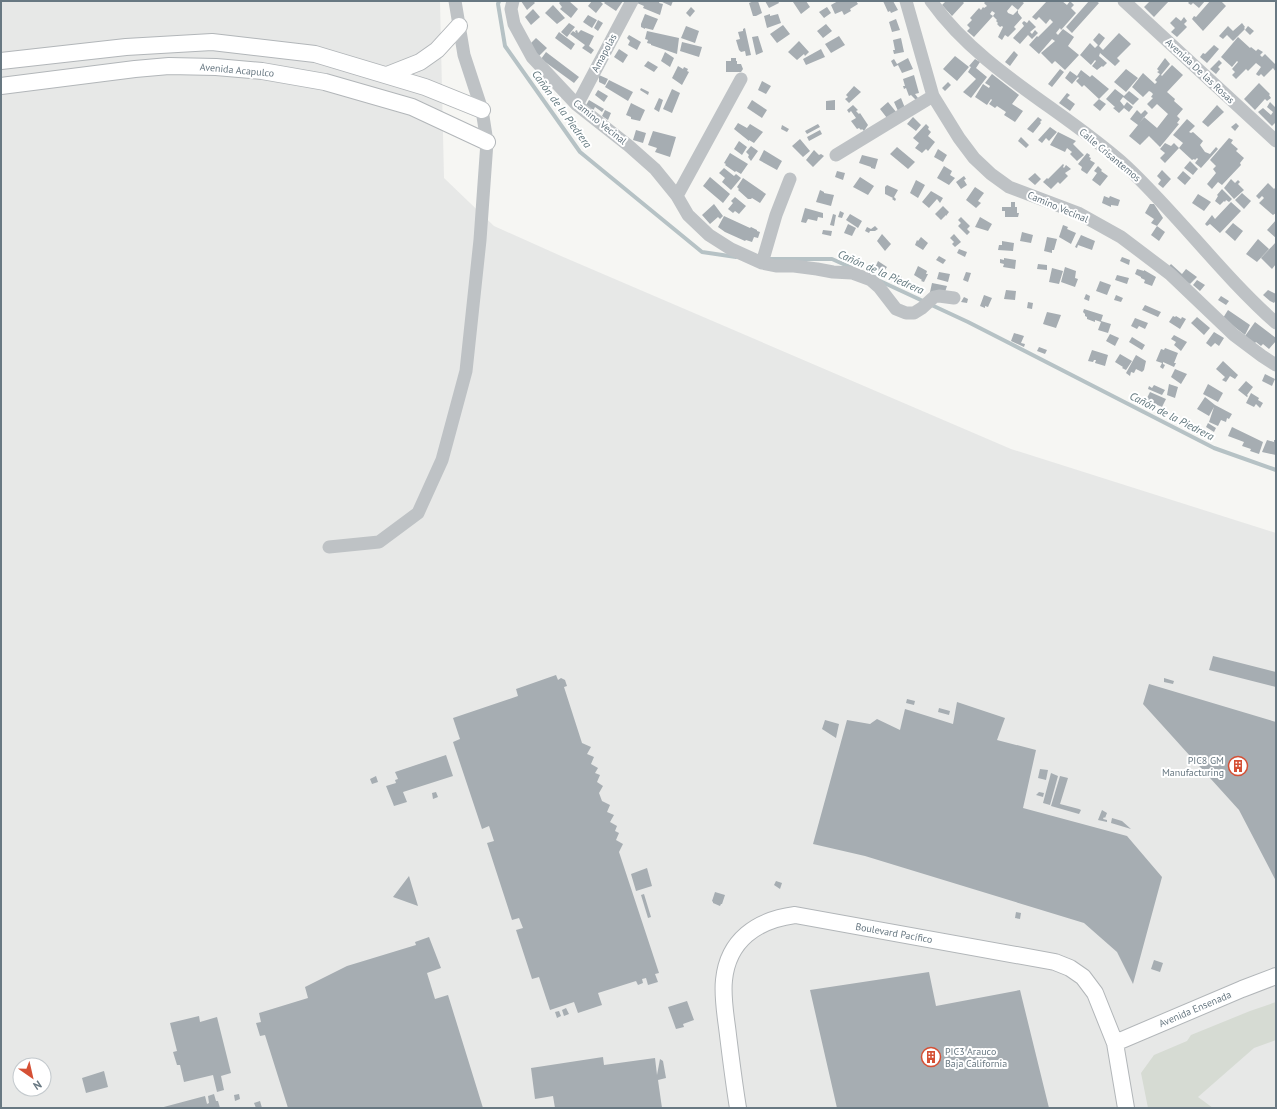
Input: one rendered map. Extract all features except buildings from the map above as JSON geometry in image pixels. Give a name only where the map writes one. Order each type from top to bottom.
[{"type":"main road","points":[[387,75],[420,62],[437,50],[459,26]]},
{"type":"main road","points":[[1,61],[126,47],[212,42],[315,54],[425,87],[482,110]]},
{"type":"main road","name":"Avenida Acapulco","points":[[1,86],[170,66],[216,67],[262,71],[325,82],[412,107],[487,142]]},
{"type":"main road","name":"Boulevard Pacífico","points":[[738,1108],[724,999],[724,980],[728,960],[735,947],[746,935],[764,923],[779,917],[795,915],[1055,962],[1070,968],[1083,977],[1095,993],[1115,1043],[1126,1108]]},
{"type":"main road","name":"Avenida Ensenada","points":[[1115,1043],[1276,976]]},
{"type":"street","points":[[329,547],[379,542],[418,513],[442,460],[466,371],[480,240],[487,142],[482,110],[464,55],[455,1]]},
{"type":"street","name":"Camino Vecinal","points":[[513,1],[511,9],[514,24],[532,57],[577,105],[629,146],[655,169],[677,196],[688,216],[709,235],[732,250],[762,263],[776,266],[794,266],[833,272],[852,273],[871,280],[879,287],[896,309],[906,313],[914,313],[934,297],[939,296],[954,298]]},
{"type":"street","name":"Amapolas","points":[[577,105],[632,1]]},
{"type":"street","name":"Camino Vecinal","points":[[906,1],[933,96],[959,138],[974,158],[991,174],[1009,187],[1078,213],[1121,237],[1170,274],[1234,335],[1276,365]]},
{"type":"street","name":"Calle Crisantemos","points":[[931,1],[938,11],[980,55],[1125,165],[1159,198],[1234,283],[1276,323]]},
{"type":"street","name":"Avenida De las Rosas","points":[[1124,1],[1276,141]]},
{"type":"street","points":[[677,196],[741,79]]},
{"type":"street","points":[[836,155],[933,96]]},
{"type":"street","points":[[762,263],[776,215],[790,179]]},
{"type":"shaded area","points":[[1,1],[440,1],[444,178],[494,226],[1011,449],[1276,533],[1276,1108],[1,1108]]},
{"type":"shaded area","points":[[1276,1002],[1276,1040],[1254,1048],[1198,1097],[1213,1108],[1148,1108],[1141,1073],[1154,1055],[1187,1041],[1191,1035]]},
{"type":"waterway","name":"Cañón de la Piedrera","points":[[499,1],[498,4],[505,46],[580,152],[702,252],[736,257]]},
{"type":"waterway","name":"Cañón de la Piedrera","points":[[769,259],[832,259],[852,268]]},
{"type":"waterway","name":"Cañón de la Piedrera","points":[[880,281],[968,322],[1214,448],[1276,470]]},
{"type":"place","name":"PIC8 GM Manufacturing","points":[[1238,766]]},
{"type":"place","name":"PIC3 Arauco Baja California","points":[[931,1057]]}]
